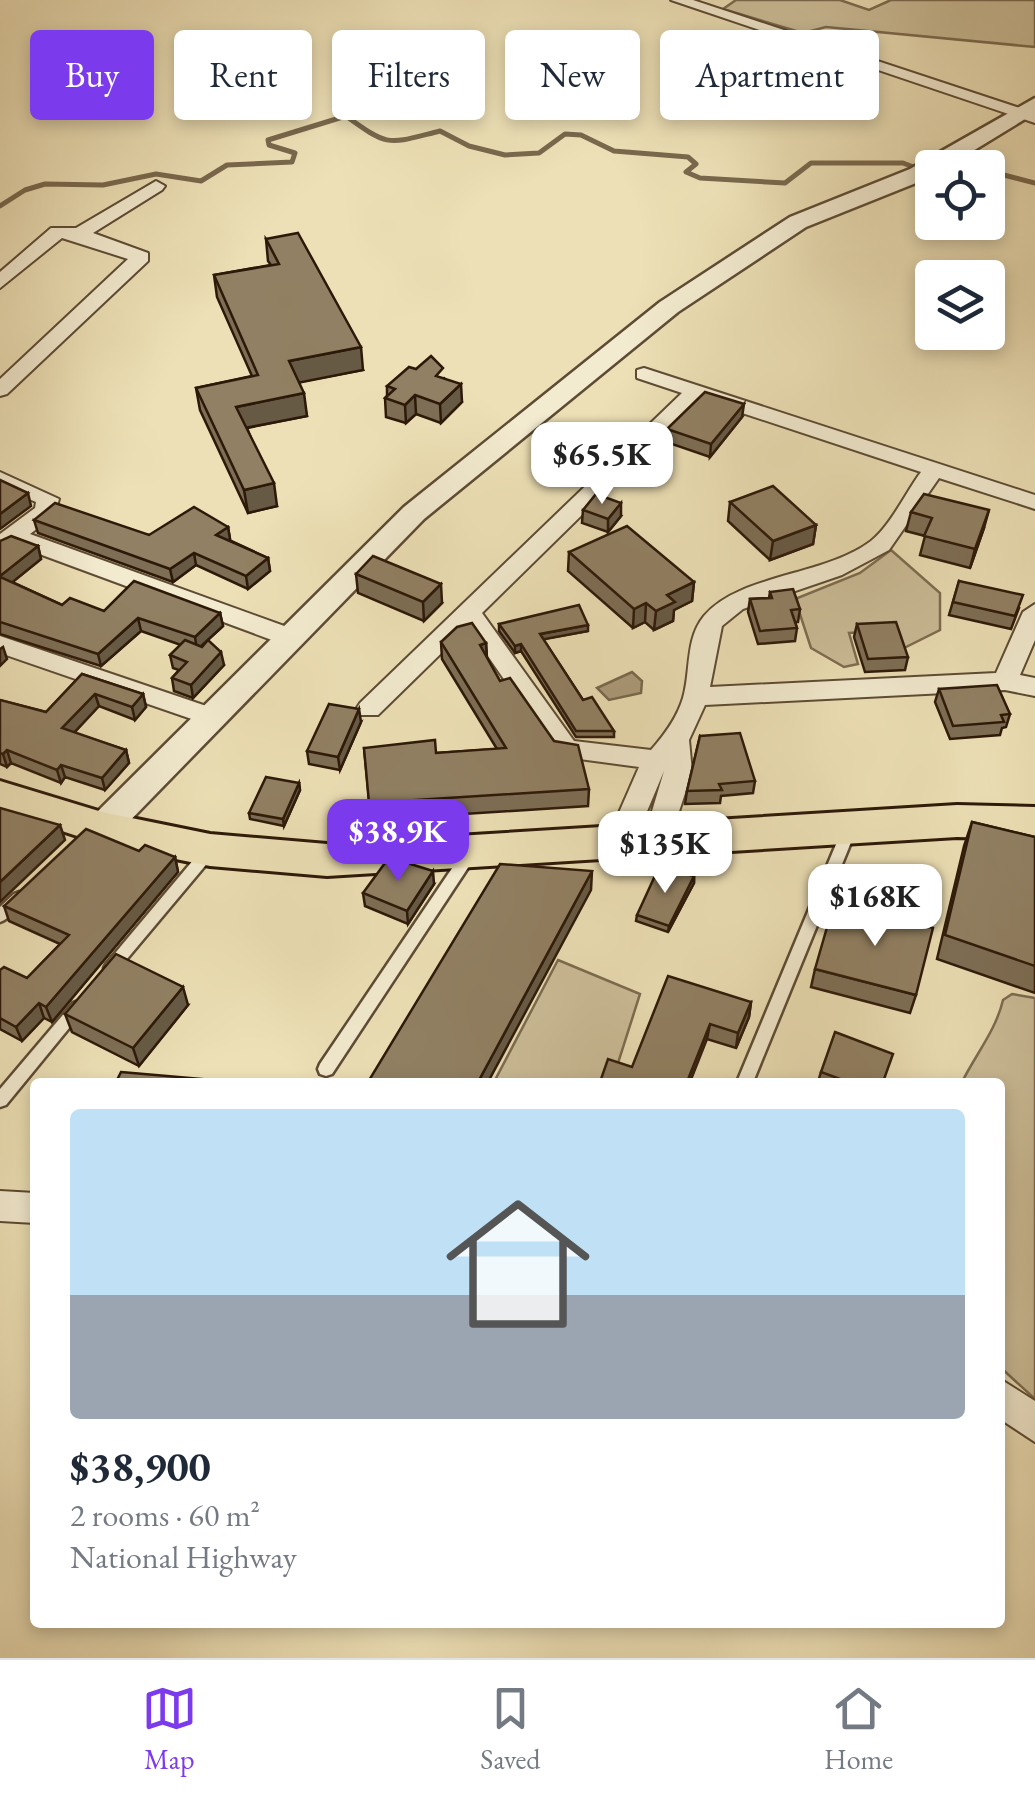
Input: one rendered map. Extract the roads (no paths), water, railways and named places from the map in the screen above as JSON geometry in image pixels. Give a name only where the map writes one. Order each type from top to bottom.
[{"type":"main road","points":[[2,798],[93,831],[210,850],[327,860],[956,821],[1035,823]]},
{"type":"street","points":[[684,1],[1031,112]]},
{"type":"street","points":[[93,831],[414,513],[669,307],[798,222],[918,174],[1031,112]]},
{"type":"street","points":[[78,234],[156,186]]},
{"type":"street","points":[[0,282],[58,232],[78,234],[141,256],[0,390]]},
{"type":"street","points":[[644,374],[1035,502]]},
{"type":"street","points":[[369,709],[697,390]]},
{"type":"street","points":[[639,839],[696,696],[706,633],[721,612],[866,555],[882,545],[933,470]]},
{"type":"street","points":[[0,479],[48,499],[46,510],[4,541]]},
{"type":"street","points":[[4,541],[128,575],[288,638]]},
{"type":"street","points":[[1006,681],[1035,612]]},
{"type":"street","points":[[470,613],[566,749],[669,761]]},
{"type":"street","points":[[0,644],[212,717]]},
{"type":"street","points":[[696,696],[1006,681],[1035,687]]},
{"type":"street","points":[[0,1206],[30,1208]]},
{"type":"street","points":[[1005,1401],[1035,1424]]},
{"type":"lane","points":[[747,1078],[849,829]]},
{"type":"lane","points":[[99,982],[210,850]]},
{"type":"lane","points":[[326,1069],[470,852]]},
{"type":"lane","points":[[0,916],[28,890]]},
{"type":"lane","points":[[0,1100],[87,997]]},
{"type":"waterway","points":[[0,206],[25,190],[45,184],[103,185],[156,174],[201,181],[227,165],[292,162],[295,153],[269,145],[268,140],[346,116],[381,138],[410,139],[440,131],[469,146],[505,155],[539,153],[565,134],[581,135],[614,151],[688,157],[696,164],[686,172],[700,178],[785,183],[811,163],[903,163],[915,168]]},
{"type":"waterway","points":[[1005,175],[1035,183]]}]
